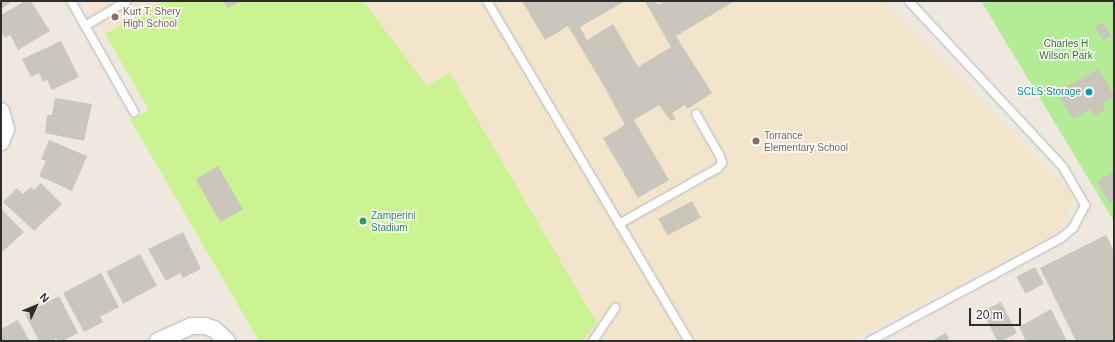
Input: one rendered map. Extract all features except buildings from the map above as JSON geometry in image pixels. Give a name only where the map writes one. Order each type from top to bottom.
[{"type":"street","points":[[1,111],[6,129],[1,142]]},
{"type":"street","points":[[158,341],[191,326],[205,326],[214,330],[227,341]]},
{"type":"lane","points":[[71,1],[134,112]]},
{"type":"lane","points":[[85,26],[127,1]]},
{"type":"lane","points":[[486,1],[689,341]]},
{"type":"lane","points":[[870,341],[1061,238],[1073,228],[1085,205],[1062,167],[909,1]]},
{"type":"lane","points":[[619,224],[718,168],[722,163],[720,156],[696,114]]},
{"type":"lane","points":[[593,341],[615,308]]},
{"type":"shaded area","name":"Kurt T. Shery High School","points":[[86,1],[163,1],[105,34]]},
{"type":"shaded area","name":"Torrance Elementary School","points":[[363,1],[883,1],[1075,196],[1061,231],[850,341],[582,341],[597,323],[450,73],[427,86]]},
{"type":"green space","name":"Zamperini Stadium","points":[[164,1],[363,1],[427,86],[450,73],[597,323],[582,341],[259,341],[130,119],[149,110],[105,34]]},
{"type":"green space","name":"Charles H Wilson Park","points":[[981,1],[1114,1],[1114,222],[1108,211]]},
{"type":"place","name":"Kurt T. Shery High School","points":[[115,17]]},
{"type":"place","name":"SCLS Storage","points":[[1089,92]]},
{"type":"place","name":"Torrance Elementary School","points":[[756,141]]},
{"type":"place","name":"Zamperini Stadium","points":[[363,221]]}]
